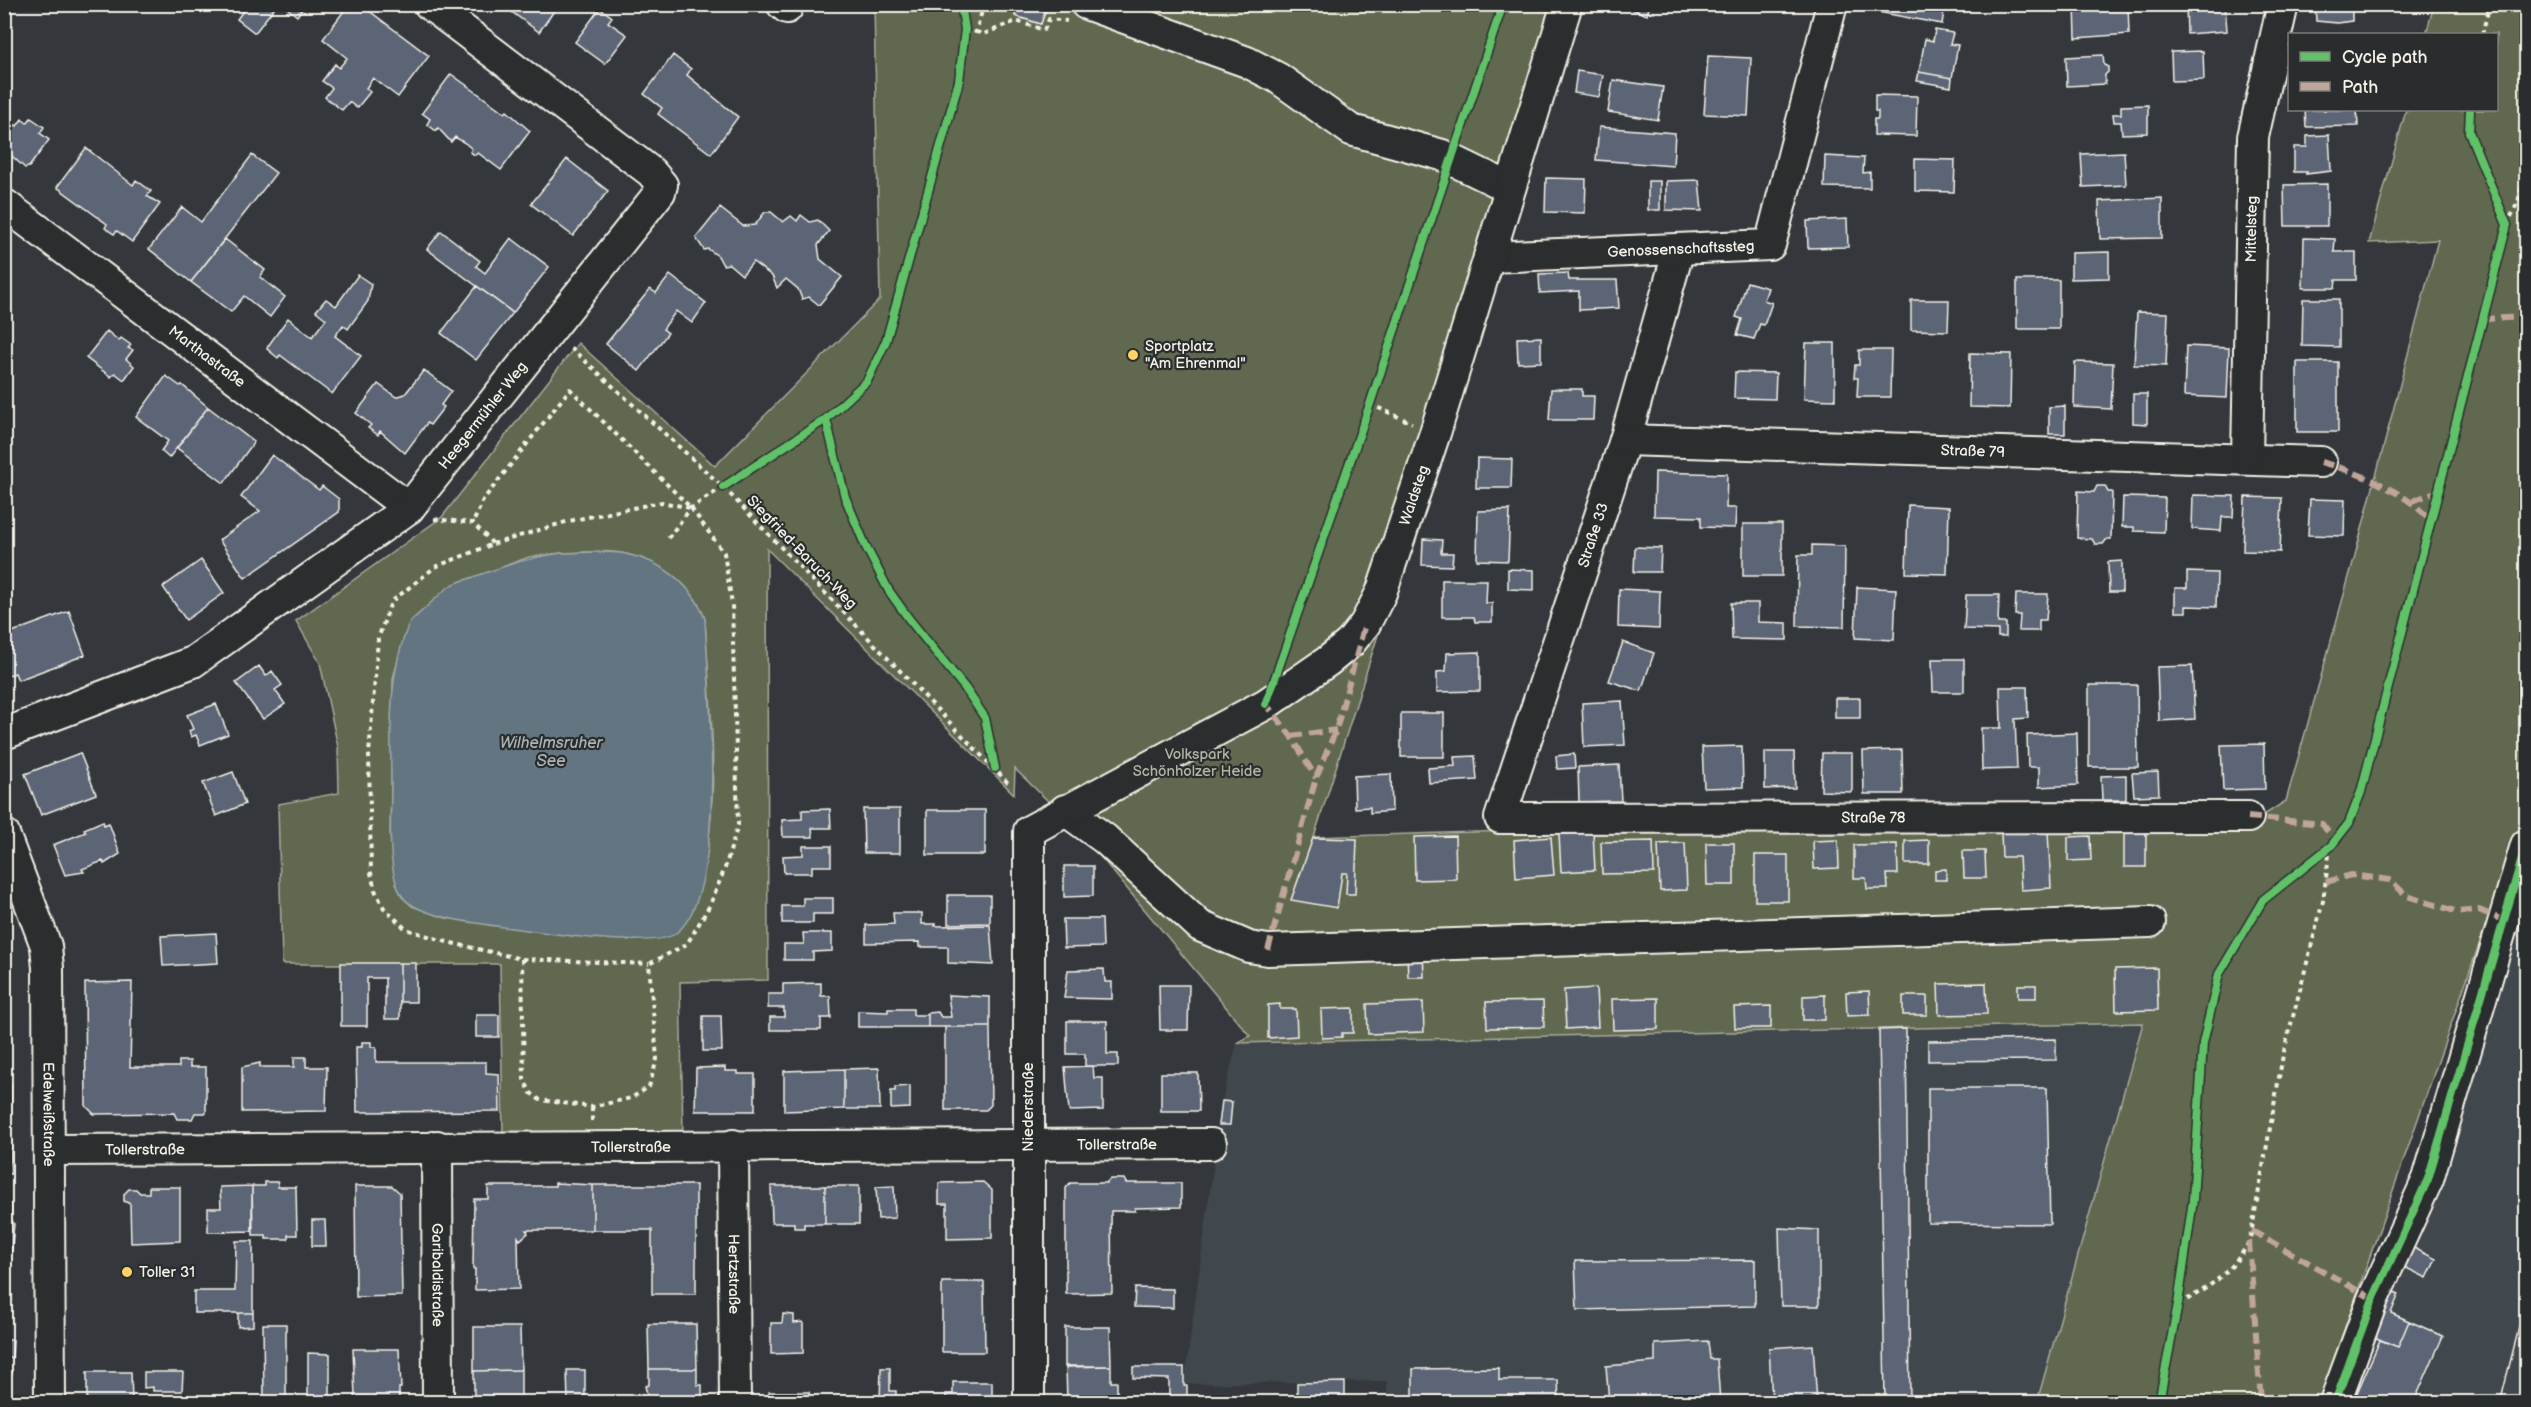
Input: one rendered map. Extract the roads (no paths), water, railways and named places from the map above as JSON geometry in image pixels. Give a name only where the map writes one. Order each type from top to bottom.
[{"type":"street","name":"Heegermühler Weg","points":[[4,734],[193,662],[419,513],[653,201],[662,185],[651,172],[429,4]]},
{"type":"street","name":"Waldsteg","points":[[1056,816],[1266,704],[1328,661],[1350,643],[1365,624],[1381,593],[1435,434],[1567,4]]},
{"type":"street","name":"Genossenschaftssteg","points":[[1489,257],[1770,245],[1832,4]]},
{"type":"street","name":"Mittelsteg","points":[[2247,459],[2253,137],[2283,4]]},
{"type":"street","points":[[1081,13],[1247,62],[1278,78],[1351,130],[1442,155],[1510,188]]},
{"type":"street","name":"Marthastraße","points":[[4,204],[419,513]]},
{"type":"street","name":"Straße 33","points":[[1500,818],[1625,440],[1679,249]]},
{"type":"street","name":"Straße 79","points":[[1625,440],[2321,462]]},
{"type":"street","points":[[1056,816],[1105,839],[1200,926],[1249,947],[1268,950],[2150,922]]},
{"type":"street","name":"Niederstraße","points":[[1029,1402],[1029,831],[1056,816]]},
{"type":"street","name":"Straße 78","points":[[1500,818],[2248,817]]},
{"type":"street","name":"Edelweißstraße","points":[[4,834],[46,946],[51,1150],[50,1402]]},
{"type":"street","points":[[2335,1402],[2373,1299],[2428,1179],[2526,844]]},
{"type":"street","name":"Tollerstraße","points":[[51,1150],[437,1146],[1211,1144]]},
{"type":"street","name":"Hertzstraße","points":[[733,1145],[735,1402]]},
{"type":"street","name":"Garibaldistraße","points":[[437,1146],[438,1402]]},
{"type":"water","name":"Wilhelmsruher See","points":[[561,553],[618,553],[652,562],[684,585],[693,595],[705,619],[712,786],[709,834],[703,877],[692,912],[675,934],[664,938],[628,940],[585,937],[444,917],[412,905],[403,897],[394,875],[390,829],[393,685],[401,645],[409,624],[453,584],[519,562]]},
{"type":"tram line","points":[[2500,1402],[2526,1300]]},
{"type":"tram line","points":[[2520,1402],[2526,1372]]},
{"type":"place","name":"Sportplatz \"Am Ehrenmal\"","points":[[1133,355]]},
{"type":"place","name":"Toller 31","points":[[127,1272]]},
{"type":"park label","name":"Volkspark Schönholzer Heide","points":[[1197,762]]}]
